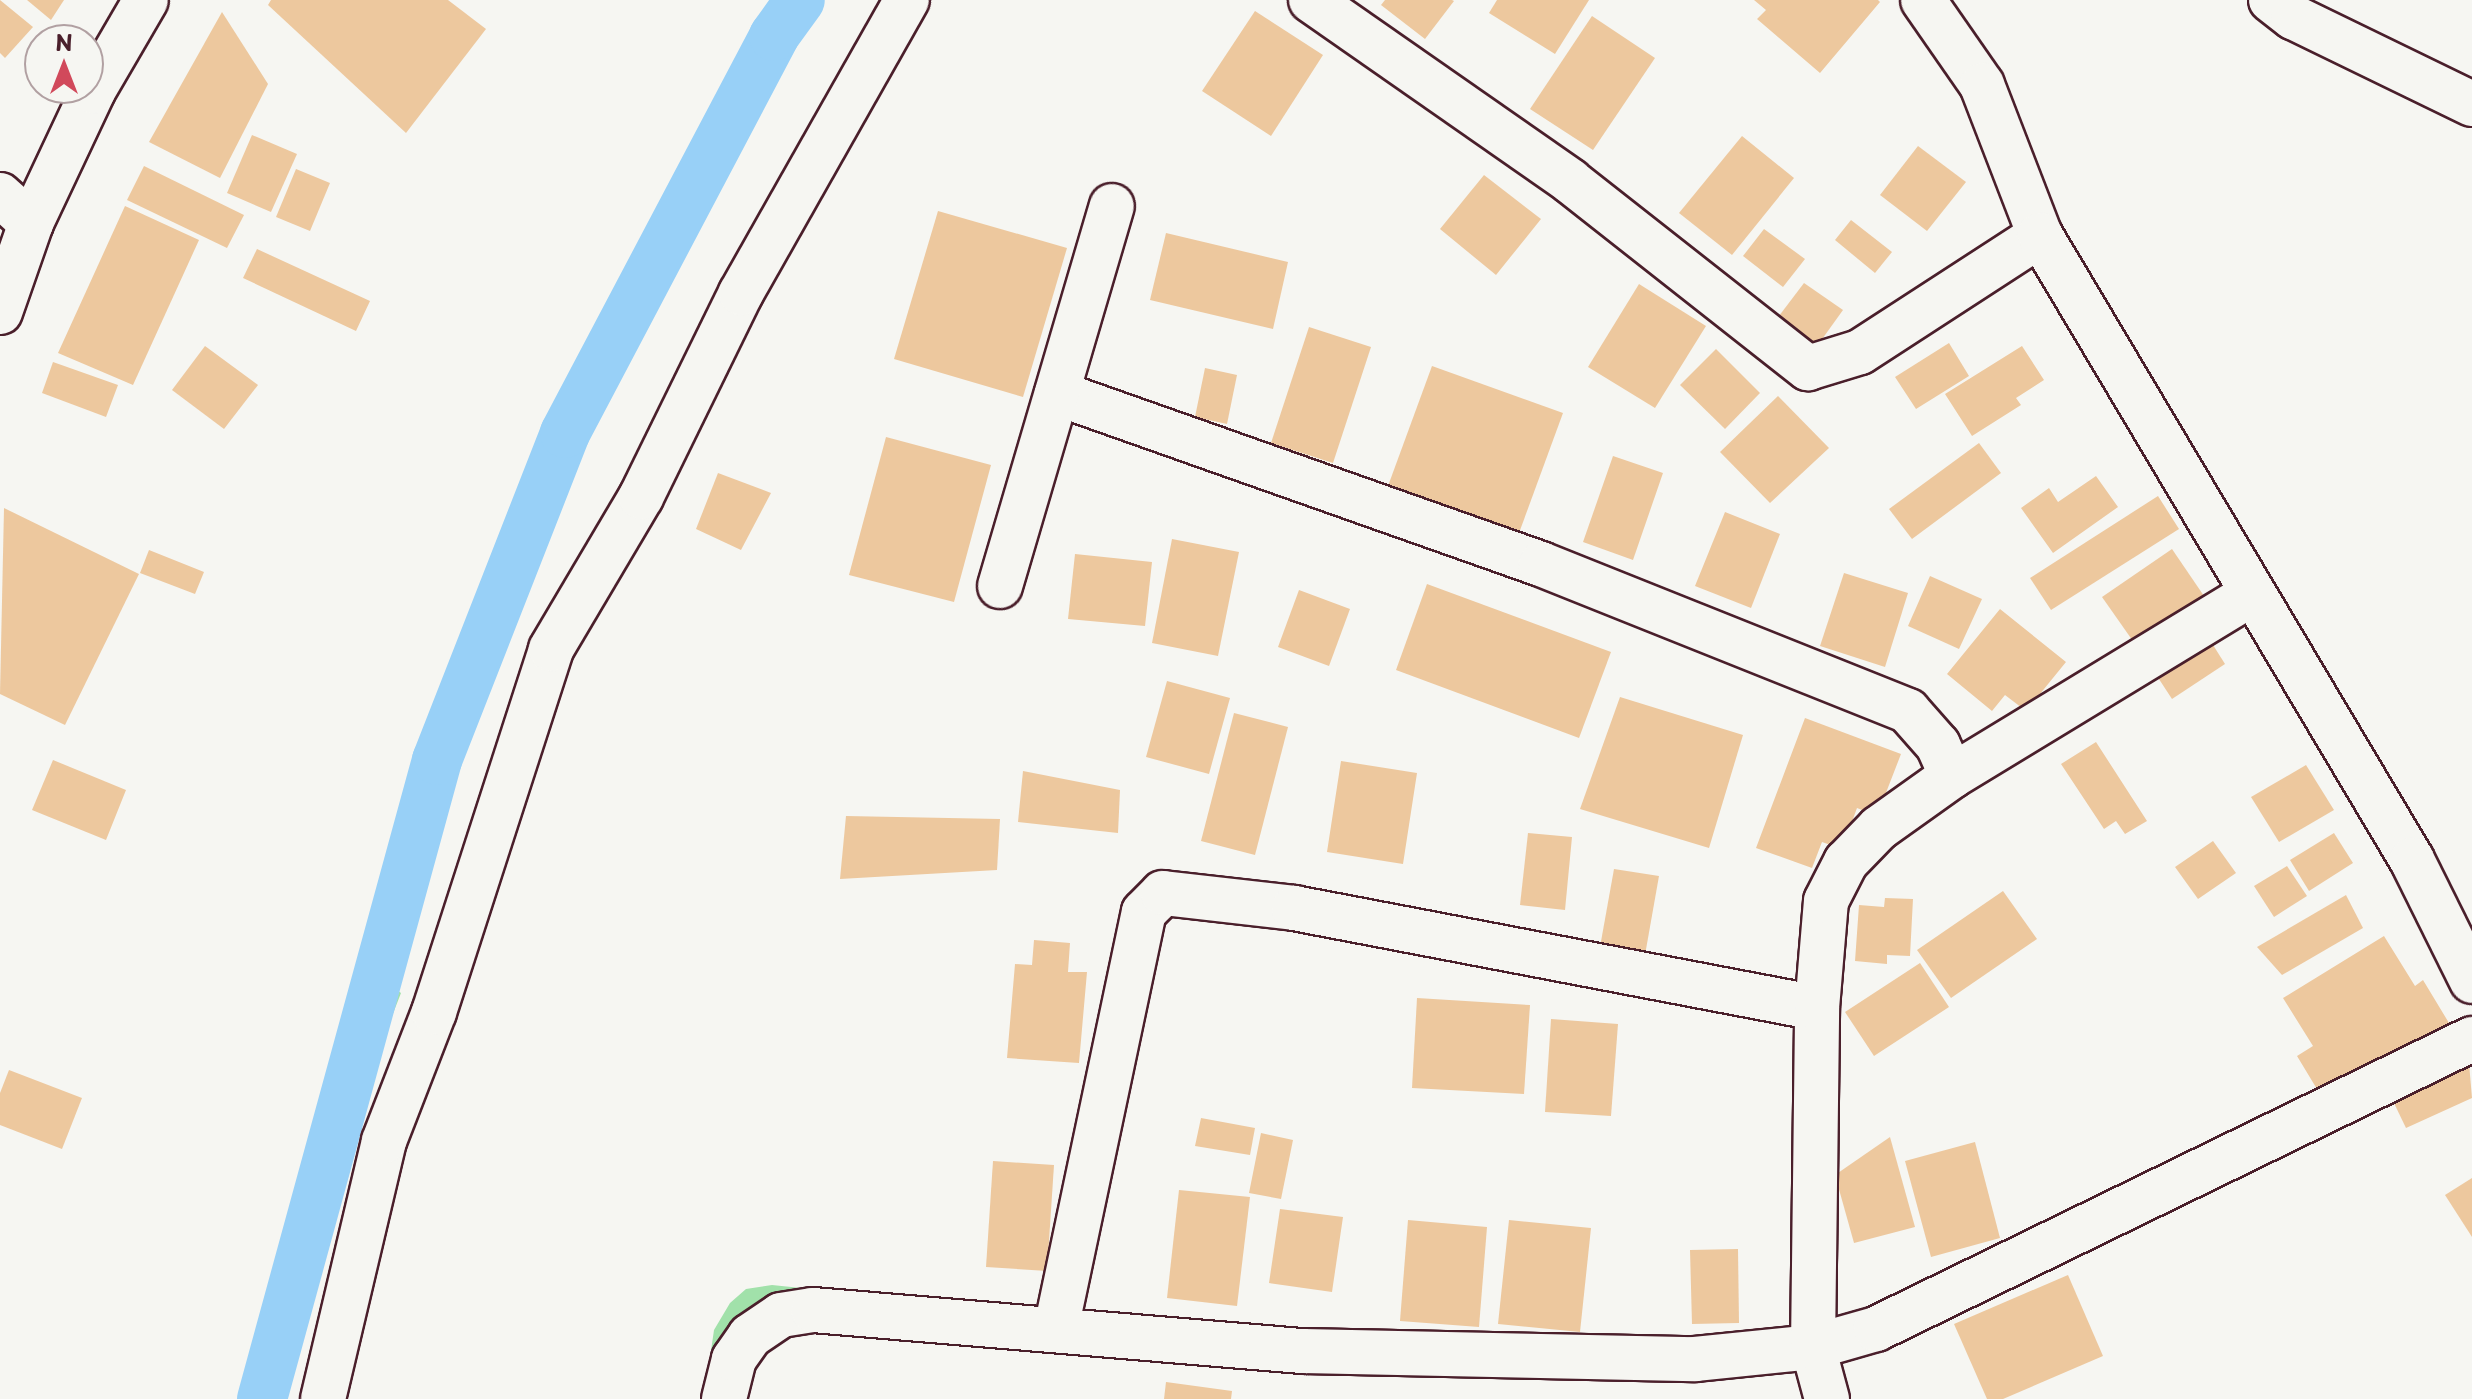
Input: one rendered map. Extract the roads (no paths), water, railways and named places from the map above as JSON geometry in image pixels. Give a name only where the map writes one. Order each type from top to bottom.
[{"type":"street","points":[[0,312],[16,209],[93,91],[146,0]]},
{"type":"street","points":[[323,1399],[384,1141],[434,1012],[551,649],[641,497],[741,293],[907,0]]},
{"type":"street","points":[[1311,0],[1570,181],[1808,368],[1860,352],[2040,235]]},
{"type":"street","points":[[1923,0],[1982,85],[2040,235],[2250,595],[2412,860],[2472,981]]},
{"type":"street","points":[[2271,0],[2293,17],[2472,104]]},
{"type":"street","points":[[1000,586],[1112,206]]},
{"type":"street","points":[[1057,393],[1541,564],[1908,711],[1938,745],[1952,776]]},
{"type":"street","points":[[1827,1399],[1813,1347],[1817,1008],[1826,901],[1846,862],[1879,828],[1952,776],[2250,595]]},
{"type":"street","points":[[1056,1329],[1144,912],[1163,893],[1294,908],[1817,1008]]},
{"type":"street","points":[[724,1399],[734,1359],[750,1336],[781,1315],[813,1310],[1303,1351],[1561,1359],[1695,1359],[1813,1347],[1876,1329],[2472,1039]]},
{"type":"waterway","points":[[262,1399],[437,760],[565,433],[774,36],[800,0]]}]
